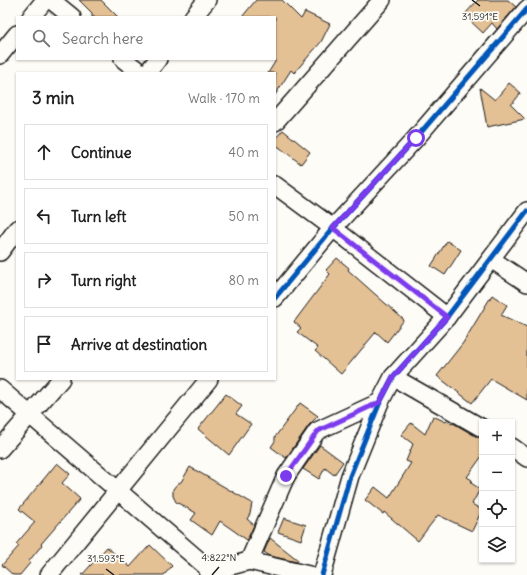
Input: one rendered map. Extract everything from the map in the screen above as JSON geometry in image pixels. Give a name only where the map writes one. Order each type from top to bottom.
[{"type":"street","points":[[32,16],[45,0]]},
{"type":"street","points":[[51,0],[71,16]]},
{"type":"street","points":[[194,16],[207,0]]},
{"type":"street","points":[[276,121],[382,0]]},
{"type":"street","points":[[276,297],[333,228],[416,138],[527,9]]},
{"type":"street","points":[[0,55],[16,35]]},
{"type":"street","points":[[124,60],[140,72]]},
{"type":"street","points":[[148,72],[157,60]]},
{"type":"street","points":[[276,186],[447,317]]},
{"type":"street","points":[[322,575],[350,476],[380,402],[393,377],[447,317],[527,211]]},
{"type":"street","points":[[0,252],[16,230]]},
{"type":"street","points":[[491,259],[527,283]]},
{"type":"street","points":[[393,377],[479,426]]},
{"type":"street","points":[[0,449],[60,380]]},
{"type":"street","points":[[49,575],[208,380]]},
{"type":"street","points":[[0,389],[212,574],[249,561],[309,575]]},
{"type":"street","points":[[249,561],[286,476],[318,431],[380,402]]},
{"type":"street","points":[[515,449],[527,458]]},
{"type":"building","points":[[79,0],[101,0],[117,16],[92,16],[92,13]]},
{"type":"building","points":[[256,0],[282,0],[301,19],[305,12],[330,24],[321,42],[294,73],[291,70],[276,93],[276,72],[269,72],[276,60],[276,16],[243,16]]},
{"type":"building","points":[[478,0],[508,0],[516,7],[497,29],[492,23],[483,33],[464,15]]},
{"type":"building","points":[[509,83],[521,93],[511,105],[525,119],[487,127],[480,88],[495,100]]},
{"type":"building","points":[[283,130],[310,152],[301,164],[276,145],[276,138]]},
{"type":"building","points":[[447,241],[461,250],[445,275],[431,266]]},
{"type":"building","points":[[337,258],[349,268],[348,270],[404,320],[387,342],[376,332],[341,374],[315,351],[318,348],[297,332],[301,328],[294,322],[330,274],[326,270]]},
{"type":"building","points":[[492,295],[507,305],[501,315],[527,327],[527,400],[491,379],[472,403],[437,376],[463,343]]},
{"type":"building","points":[[226,394],[242,406],[236,414],[251,424],[229,455],[198,429]]},
{"type":"building","points":[[300,403],[318,416],[309,425],[286,458],[271,447],[275,441],[275,437]]},
{"type":"building","points":[[433,416],[446,422],[453,423],[479,437],[479,460],[467,477],[472,480],[471,483],[479,488],[472,504],[479,508],[479,516],[472,531],[438,515],[418,541],[384,512],[383,514],[365,500],[375,487],[389,498],[411,463],[406,461],[413,444],[401,435],[411,423],[425,434]]},
{"type":"building","points":[[320,445],[343,462],[334,475],[325,468],[319,479],[303,469]]},
{"type":"building","points":[[57,463],[70,474],[62,483],[80,499],[41,544],[42,545],[29,561],[30,563],[20,575],[13,575],[2,565],[19,546],[16,544],[35,522],[19,509]]},
{"type":"building","points":[[190,467],[252,503],[250,514],[247,519],[254,525],[247,540],[220,521],[212,535],[191,520],[196,513],[176,502],[173,496],[173,489],[181,482]]},
{"type":"building","points":[[284,518],[306,525],[301,540],[278,532]]},
{"type":"building","points":[[270,538],[298,560],[297,562],[270,556],[264,552]]},
{"type":"building","points":[[150,545],[172,566],[164,575],[82,575],[107,547],[130,567]]},
{"type":"cycle path","points":[[276,297],[333,228],[416,138],[527,9]]},
{"type":"cycle path","points":[[322,575],[350,476],[380,402],[393,377],[447,317],[527,211]]},
{"type":"route","points":[[286,476],[318,431],[380,402],[393,377],[447,317],[333,228],[416,138]]}]
